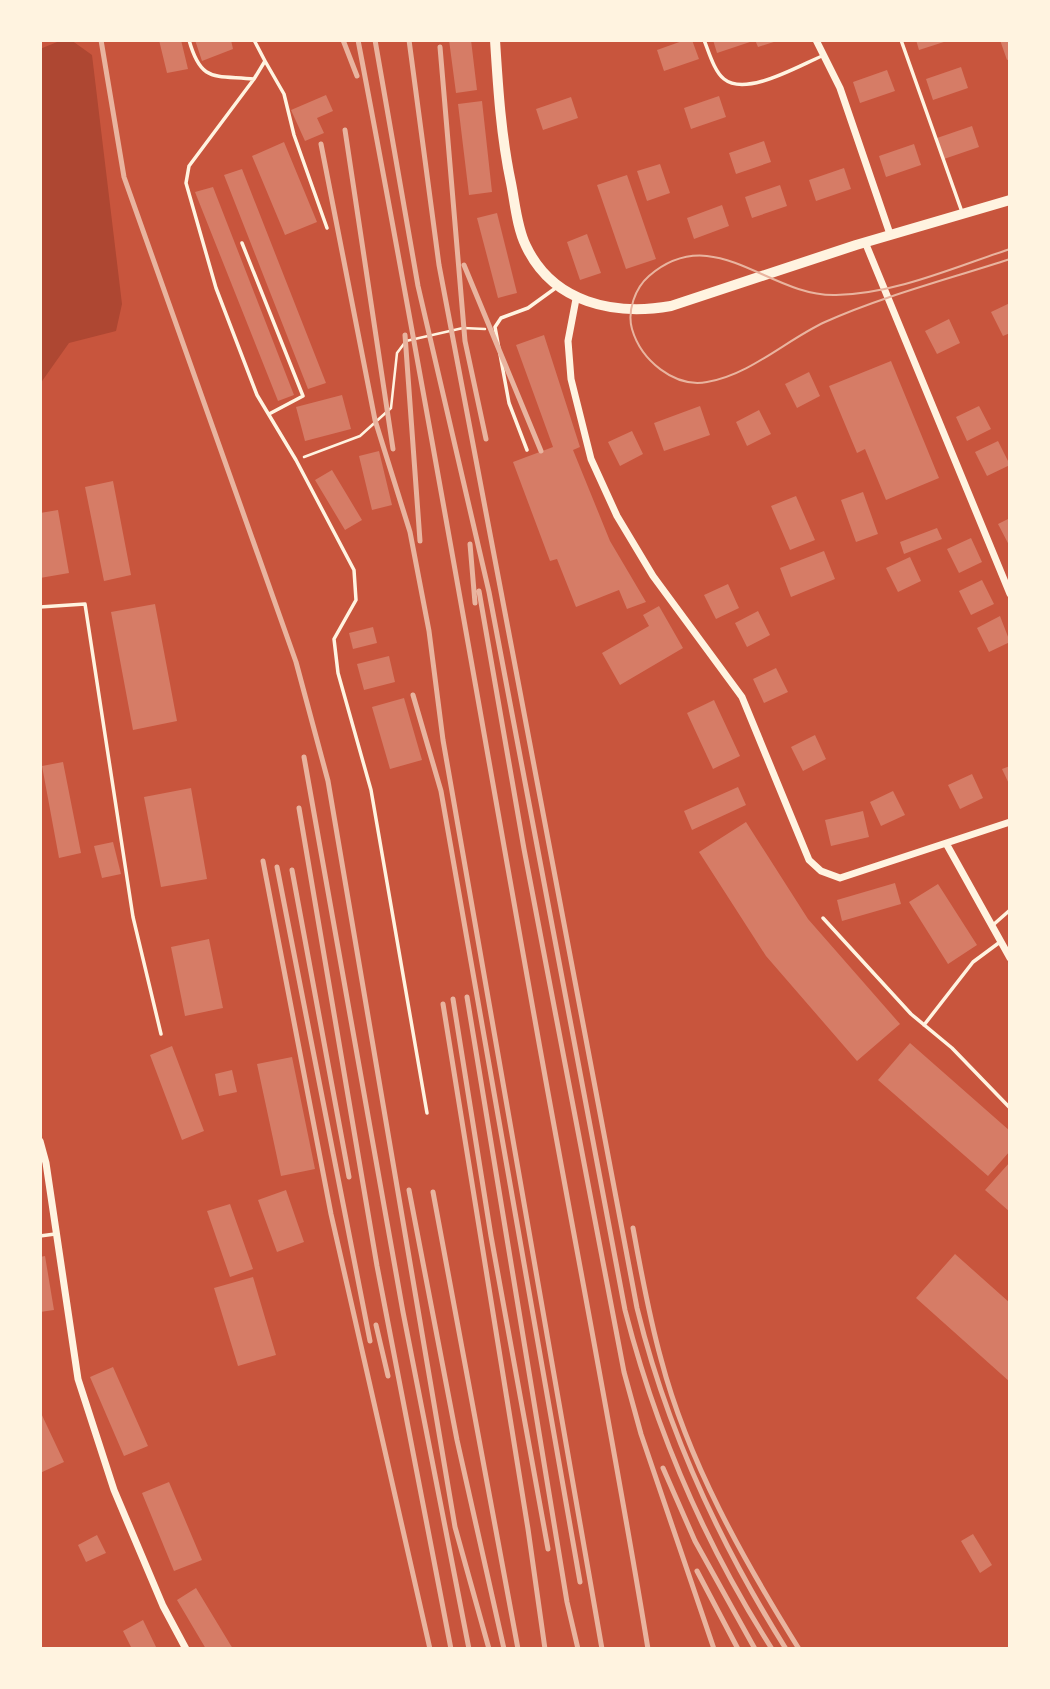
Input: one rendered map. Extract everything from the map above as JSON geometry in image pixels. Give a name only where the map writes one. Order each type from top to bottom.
[{"type":"street","points":[[495,40],[506,160],[525,245],[540,267],[559,285],[576,299],[598,307],[632,310],[671,306],[890,234],[1010,200]]},
{"type":"street","points":[[816,40],[840,88],[890,234]]},
{"type":"street","points":[[865,242],[1010,594]]},
{"type":"street","points":[[576,299],[568,341],[571,379],[592,459],[617,516],[653,576],[742,697],[809,860],[821,871],[840,878],[947,845],[1010,822]]},
{"type":"street","points":[[947,845],[1010,958]]},
{"type":"street","points":[[40,1141],[57,1234],[78,1379],[114,1490],[163,1606],[186,1649]]},
{"type":"lane","points":[[189,40],[196,63],[202,71],[214,75],[254,79]]},
{"type":"lane","points":[[254,40],[284,94],[294,135],[327,228]]},
{"type":"lane","points":[[704,40],[722,78],[733,85],[749,86],[822,56]]},
{"type":"lane","points":[[901,40],[962,212]]},
{"type":"lane","points":[[265,61],[190,166],[186,183],[216,288],[257,395],[296,460],[356,579],[356,600],[334,639],[338,673],[371,790],[426,1113]]},
{"type":"lane","points":[[242,243],[303,396],[269,414]]},
{"type":"lane","points":[[527,450],[509,403],[495,327],[501,318],[541,301],[559,285]]},
{"type":"lane","points":[[40,607],[85,604],[133,917],[161,1034]]},
{"type":"lane","points":[[991,926],[1010,910]]},
{"type":"lane","points":[[824,918],[924,1025],[952,1048],[1010,1108]]},
{"type":"lane","points":[[924,1025],[973,962],[1000,942]]},
{"type":"lane","points":[[40,1236],[57,1234]]},
{"type":"path","points":[[296,460],[360,436],[391,408],[397,353],[406,341],[463,328],[495,327]]},
{"type":"shaded area","points":[[62,40],[71,40],[92,55],[122,304],[116,331],[69,343],[40,384],[40,49]]},
{"type":"building","points":[[159,40],[181,40],[188,69],[167,73]]},
{"type":"building","points":[[195,40],[231,40],[233,49],[202,61]]},
{"type":"building","points":[[449,40],[471,40],[477,90],[456,93]]},
{"type":"building","points":[[692,40],[699,59],[664,71],[657,50]]},
{"type":"building","points":[[713,40],[753,40],[753,41],[717,53]]},
{"type":"building","points":[[755,40],[777,40],[777,41],[758,47]]},
{"type":"building","points":[[916,40],[946,40],[947,41],[919,50]]},
{"type":"building","points":[[1000,40],[1010,40],[1010,59],[1007,60]]},
{"type":"building","points":[[961,67],[968,88],[933,100],[926,79]]},
{"type":"building","points":[[887,70],[895,91],[860,103],[853,82]]},
{"type":"building","points":[[326,95],[333,111],[317,118],[324,133],[305,141],[291,110]]},
{"type":"building","points":[[719,96],[726,117],[691,129],[684,108]]},
{"type":"building","points":[[571,97],[578,118],[543,130],[536,109]]},
{"type":"building","points":[[482,101],[492,192],[469,195],[458,104]]},
{"type":"building","points":[[972,126],[979,147],[944,159],[937,138]]},
{"type":"building","points":[[764,141],[771,162],[736,174],[729,153]]},
{"type":"building","points":[[284,142],[317,222],[285,235],[252,156]]},
{"type":"building","points":[[914,144],[921,165],[886,177],[879,156]]},
{"type":"building","points":[[660,164],[670,193],[647,201],[637,171]]},
{"type":"building","points":[[844,168],[851,189],[816,201],[809,180]]},
{"type":"building","points":[[242,169],[326,383],[308,389],[224,175]]},
{"type":"building","points":[[627,175],[656,259],[626,269],[597,185]]},
{"type":"building","points":[[780,185],[787,206],[752,218],[745,197]]},
{"type":"building","points":[[213,187],[294,395],[278,401],[195,192]]},
{"type":"building","points":[[722,205],[729,226],[694,239],[687,218]]},
{"type":"building","points":[[497,213],[517,293],[498,298],[477,218]]},
{"type":"building","points":[[587,234],[601,273],[580,280],[567,242]]},
{"type":"building","points":[[1010,303],[1010,333],[1003,336],[991,312]]},
{"type":"building","points":[[949,319],[960,343],[937,354],[925,331]]},
{"type":"building","points":[[544,335],[580,447],[573,450],[610,541],[646,602],[627,609],[619,590],[576,607],[557,559],[550,561],[513,462],[553,447],[516,345]]},
{"type":"building","points":[[891,361],[939,478],[886,500],[865,449],[857,453],[829,386]]},
{"type":"building","points":[[809,372],[820,396],[797,408],[785,384]]},
{"type":"building","points":[[342,395],[351,429],[305,441],[296,407]]},
{"type":"building","points":[[700,406],[710,435],[664,451],[654,423]]},
{"type":"building","points":[[979,406],[991,429],[967,441],[956,417]]},
{"type":"building","points":[[759,410],[771,434],[747,446],[736,422]]},
{"type":"building","points":[[632,431],[643,454],[620,466],[608,442]]},
{"type":"building","points":[[998,441],[1010,465],[987,476],[975,452]]},
{"type":"building","points":[[379,451],[392,505],[372,510],[359,456]]},
{"type":"building","points":[[332,470],[362,520],[345,530],[315,480]]},
{"type":"building","points":[[113,481],[131,575],[104,581],[85,487]]},
{"type":"building","points":[[863,492],[878,534],[856,542],[841,500]]},
{"type":"building","points":[[796,496],[815,540],[790,550],[771,506]]},
{"type":"building","points":[[58,510],[69,573],[40,578],[40,513]]},
{"type":"building","points":[[1010,518],[1010,547],[998,524]]},
{"type":"building","points":[[937,528],[942,539],[904,554],[900,542]]},
{"type":"building","points":[[971,538],[982,562],[959,573],[947,549]]},
{"type":"building","points":[[824,551],[835,579],[791,597],[780,568]]},
{"type":"building","points":[[910,557],[921,581],[898,592],[886,568]]},
{"type":"building","points":[[982,580],[994,604],[971,615],[959,591]]},
{"type":"building","points":[[728,584],[739,608],[716,619],[704,595]]},
{"type":"building","points":[[155,604],[177,721],[133,730],[111,612]]},
{"type":"building","points":[[659,606],[683,648],[620,685],[602,653],[649,626],[643,615]]},
{"type":"building","points":[[758,611],[770,635],[747,647],[735,623]]},
{"type":"building","points":[[1000,616],[1010,642],[989,652],[977,628]]},
{"type":"building","points":[[373,627],[377,643],[353,649],[349,633]]},
{"type":"building","points":[[389,656],[395,682],[364,690],[357,664]]},
{"type":"building","points":[[776,668],[788,692],[764,703],[753,679]]},
{"type":"building","points":[[404,698],[422,760],[390,769],[372,707]]},
{"type":"building","points":[[714,700],[740,756],[713,769],[687,713]]},
{"type":"building","points":[[815,735],[826,759],[803,771],[791,747]]},
{"type":"building","points":[[63,762],[81,853],[59,858],[42,766]]},
{"type":"building","points":[[1010,766],[1010,786],[1002,769]]},
{"type":"building","points":[[972,774],[983,798],[960,809],[948,785]]},
{"type":"building","points":[[738,787],[746,805],[692,830],[684,811]]},
{"type":"building","points":[[191,788],[207,879],[161,887],[144,797]]},
{"type":"building","points":[[893,791],[905,815],[881,826],[870,802]]},
{"type":"building","points":[[863,811],[869,837],[831,846],[825,820]]},
{"type":"building","points":[[746,822],[808,919],[900,1024],[857,1061],[766,956],[699,852]]},
{"type":"building","points":[[113,842],[121,874],[102,878],[94,846]]},
{"type":"building","points":[[895,883],[901,904],[842,921],[837,900]]},
{"type":"building","points":[[938,884],[977,945],[948,964],[909,902]]},
{"type":"building","points":[[209,939],[223,1008],[185,1016],[171,947]]},
{"type":"building","points":[[910,1043],[1010,1131],[1010,1151],[988,1176],[878,1080]]},
{"type":"building","points":[[172,1046],[204,1131],[182,1140],[150,1055]]},
{"type":"building","points":[[292,1057],[315,1169],[281,1176],[257,1064]]},
{"type":"building","points":[[232,1070],[237,1092],[219,1096],[215,1074]]},
{"type":"building","points":[[1010,1162],[1010,1212],[985,1190]]},
{"type":"building","points":[[286,1190],[304,1242],[277,1252],[258,1200]]},
{"type":"building","points":[[230,1204],[253,1269],[230,1277],[207,1211]]},
{"type":"building","points":[[955,1254],[1010,1303],[1010,1382],[916,1298]]},
{"type":"building","points":[[45,1256],[54,1310],[40,1312],[40,1257]]},
{"type":"building","points":[[253,1277],[276,1355],[238,1366],[214,1288]]},
{"type":"building","points":[[113,1367],[148,1446],[124,1456],[90,1377]]},
{"type":"building","points":[[40,1411],[64,1462],[40,1473]]},
{"type":"building","points":[[169,1482],[202,1560],[174,1571],[142,1493]]},
{"type":"building","points":[[973,1534],[992,1565],[980,1573],[961,1541]]},
{"type":"building","points":[[97,1535],[106,1553],[86,1562],[78,1545]]},
{"type":"building","points":[[196,1588],[233,1649],[206,1649],[177,1600]]},
{"type":"building","points":[[143,1620],[157,1649],[132,1649],[123,1631]]},
{"type":"tram line","points":[[1010,249],[902,285],[836,295],[787,285],[719,258],[696,256],[673,261],[644,281],[633,300],[632,329],[643,351],[660,369],[683,381],[707,382],[753,365],[810,329],[847,313],[1010,259]]},
{"type":"railway","points":[[101,40],[124,177],[296,662],[328,781],[455,1527],[489,1649]]},
{"type":"railway","points":[[343,40],[357,76]]},
{"type":"railway","points":[[358,40],[648,1649]]},
{"type":"railway","points":[[375,40],[418,286],[489,592],[625,1310],[637,1355],[667,1443],[685,1486],[725,1569],[772,1649]]},
{"type":"railway","points":[[409,40],[439,265],[637,1308],[664,1398],[698,1484],[717,1527],[786,1649]]},
{"type":"railway","points":[[440,47],[465,341],[486,439]]},
{"type":"railway","points":[[345,130],[393,449]]},
{"type":"railway","points":[[321,144],[375,420],[410,532],[429,631],[443,740],[602,1649]]},
{"type":"railway","points":[[464,265],[541,451]]},
{"type":"railway","points":[[405,335],[420,541]]},
{"type":"railway","points":[[470,544],[475,603]]},
{"type":"railway","points":[[479,591],[524,849],[624,1372],[641,1434],[714,1649]]},
{"type":"railway","points":[[413,695],[441,791],[580,1582]]},
{"type":"railway","points":[[304,757],[403,1312],[469,1649]]},
{"type":"railway","points":[[299,808],[377,1266],[451,1649]]},
{"type":"railway","points":[[263,861],[331,1214],[430,1649]]},
{"type":"railway","points":[[277,867],[370,1341]]},
{"type":"railway","points":[[292,870],[349,1177]]},
{"type":"railway","points":[[467,997],[567,1602],[578,1649]]},
{"type":"railway","points":[[453,999],[491,1236],[548,1549]]},
{"type":"railway","points":[[443,1004],[545,1649]]},
{"type":"railway","points":[[409,1190],[457,1440],[504,1649]]},
{"type":"railway","points":[[433,1192],[518,1649]]},
{"type":"railway","points":[[633,1228],[657,1343],[686,1435],[738,1545],[799,1649]]},
{"type":"railway","points":[[376,1325],[388,1376]]},
{"type":"railway","points":[[663,1468],[695,1541],[755,1649]]},
{"type":"railway","points":[[697,1571],[738,1649]]}]
